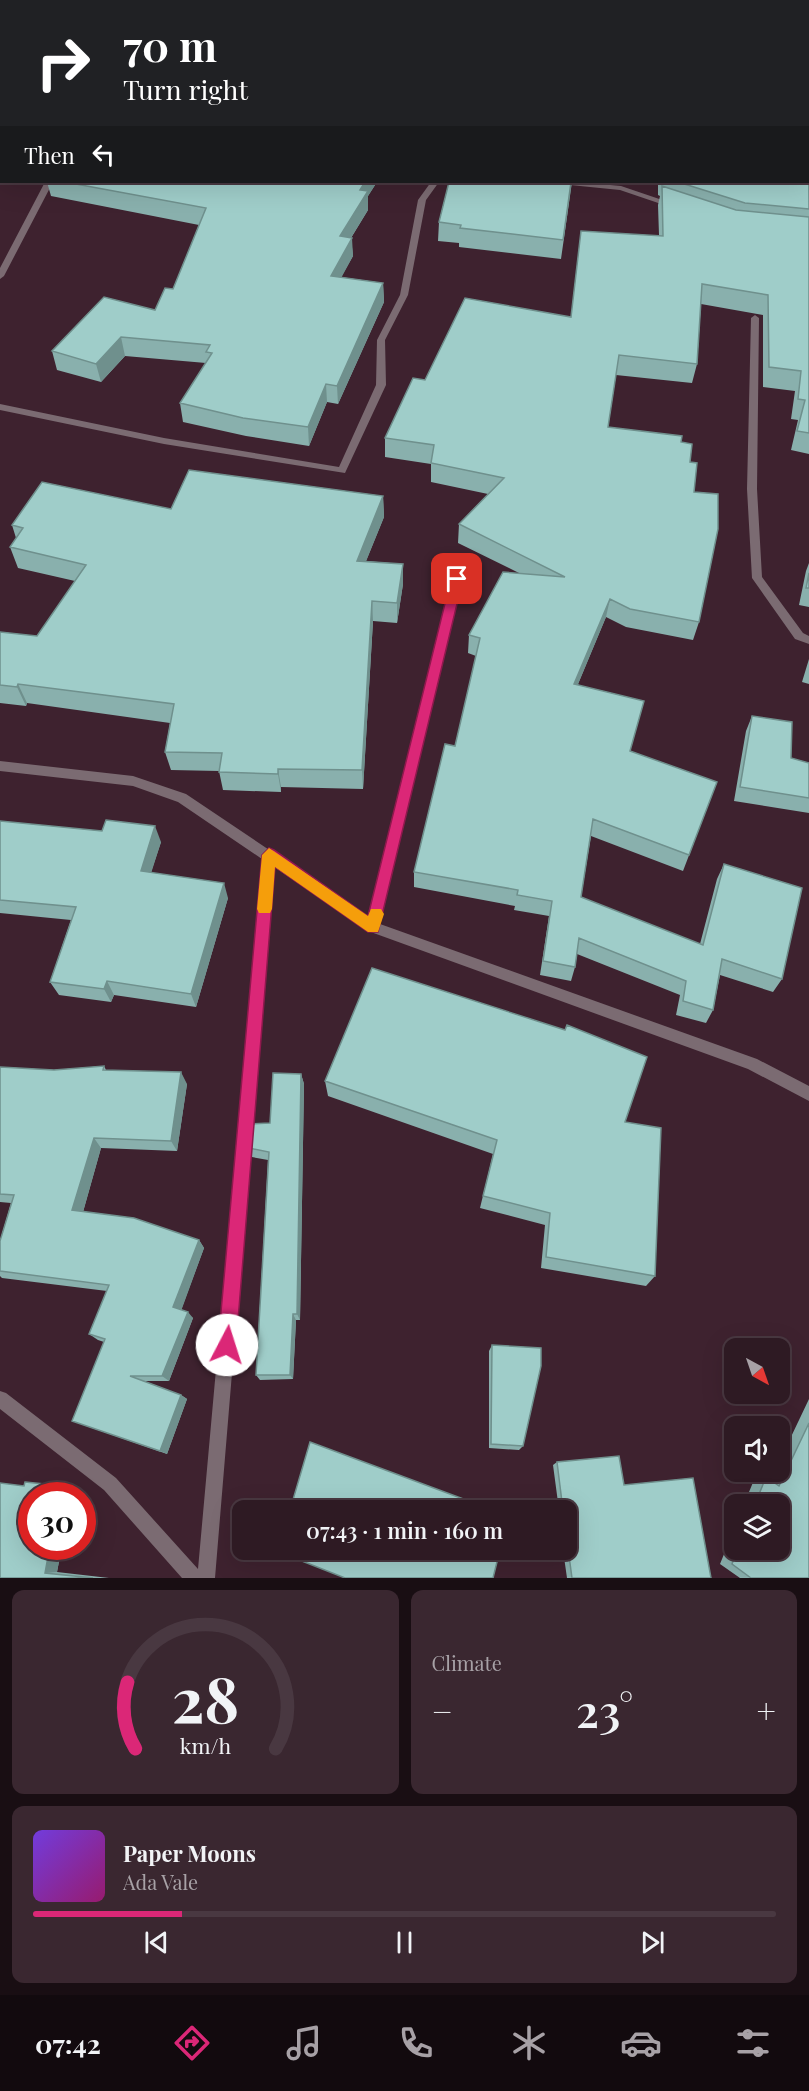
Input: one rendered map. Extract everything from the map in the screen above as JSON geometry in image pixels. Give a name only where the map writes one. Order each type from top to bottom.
[{"type":"street","points":[[0,276],[49,183]]},
{"type":"street","points":[[0,407],[164,441],[342,471],[381,385],[381,340],[404,295],[422,200],[434,183]]},
{"type":"street","points":[[581,183],[624,185],[688,210]]},
{"type":"street","points":[[755,318],[752,489],[757,578],[799,636],[809,640]]},
{"type":"street","points":[[373,927],[457,579]]},
{"type":"street","points":[[0,766],[133,782],[182,798],[373,927],[752,1065],[809,1094]]},
{"type":"street","points":[[206,1578],[269,855]]},
{"type":"street","points":[[0,1399],[110,1484],[194,1578]]},
{"type":"building","points":[[70,183],[364,183],[360,190],[368,191],[340,236],[352,238],[331,276],[383,283],[337,386],[326,384],[308,427],[243,418],[180,403],[212,353],[206,352],[210,345],[121,337],[96,364],[52,351],[104,297],[155,310],[165,288],[173,289],[206,208]]},
{"type":"building","points":[[449,183],[571,183],[563,240],[460,228],[461,225],[439,222]]},
{"type":"building","points":[[681,183],[809,183],[809,209],[745,203]]},
{"type":"building","points":[[662,186],[736,210],[809,217],[809,433],[797,431],[805,400],[798,399],[801,371],[769,367],[768,295],[702,284],[697,364],[619,355],[608,427],[682,436],[681,442],[692,444],[690,462],[697,463],[694,492],[718,494],[718,529],[699,622],[630,609],[610,599],[574,684],[644,701],[630,751],[717,782],[689,855],[593,819],[581,897],[703,945],[724,864],[802,888],[782,979],[722,959],[713,1010],[683,1001],[686,981],[579,938],[575,967],[543,961],[552,901],[517,895],[518,890],[414,872],[445,744],[455,746],[480,638],[469,635],[503,572],[565,577],[459,524],[504,478],[431,463],[434,445],[385,438],[413,378],[425,380],[465,298],[571,317],[581,231],[663,236]]},
{"type":"building","points":[[189,470],[383,496],[357,561],[403,564],[397,603],[372,601],[362,770],[278,769],[278,774],[219,772],[222,753],[165,752],[174,704],[18,684],[17,687],[0,685],[0,632],[37,636],[86,565],[10,547],[23,528],[12,525],[42,482],[171,509]]},
{"type":"building","points":[[752,716],[792,722],[791,758],[809,763],[809,798],[740,787]]},
{"type":"building","points":[[106,820],[155,826],[141,871],[224,883],[191,994],[107,981],[104,989],[50,982],[76,907],[0,900],[0,821],[102,831]]},
{"type":"building","points":[[372,968],[565,1030],[567,1025],[647,1057],[625,1122],[661,1128],[655,1276],[546,1257],[550,1213],[483,1196],[497,1140],[325,1081]]},
{"type":"building","points":[[104,1066],[103,1070],[181,1072],[171,1141],[94,1138],[72,1210],[134,1218],[199,1240],[173,1307],[188,1312],[162,1376],[130,1376],[181,1395],[160,1451],[72,1421],[105,1339],[89,1334],[109,1285],[0,1271],[0,1241],[14,1195],[0,1194],[0,1067],[54,1070]]},
{"type":"building","points":[[273,1073],[301,1074],[297,1314],[293,1314],[290,1375],[256,1375],[269,1152],[249,1148],[251,1124],[270,1123]]},
{"type":"building","points":[[492,1345],[541,1348],[541,1366],[523,1446],[491,1444]]},
{"type":"building","points":[[809,1423],[809,1578],[751,1578],[732,1564],[733,1560],[790,1560],[790,1494],[759,1494],[764,1482],[773,1482],[779,1486],[781,1482],[790,1482],[790,1463]]},
{"type":"building","points":[[310,1442],[466,1500],[293,1500]]},
{"type":"building","points":[[619,1456],[624,1485],[693,1478],[711,1578],[572,1578],[570,1560],[577,1560],[577,1500],[562,1500],[557,1462]]},
{"type":"building","points":[[0,1483],[18,1485],[18,1560],[47,1560],[45,1573],[93,1578],[0,1578]]},
{"type":"building","points":[[299,1560],[498,1560],[493,1578],[345,1578]]},
{"type":"slow traffic","points":[[265,909],[269,855],[373,927],[376,914]]},
{"type":"route","points":[[227,1345],[269,855],[373,927],[457,579]]}]
